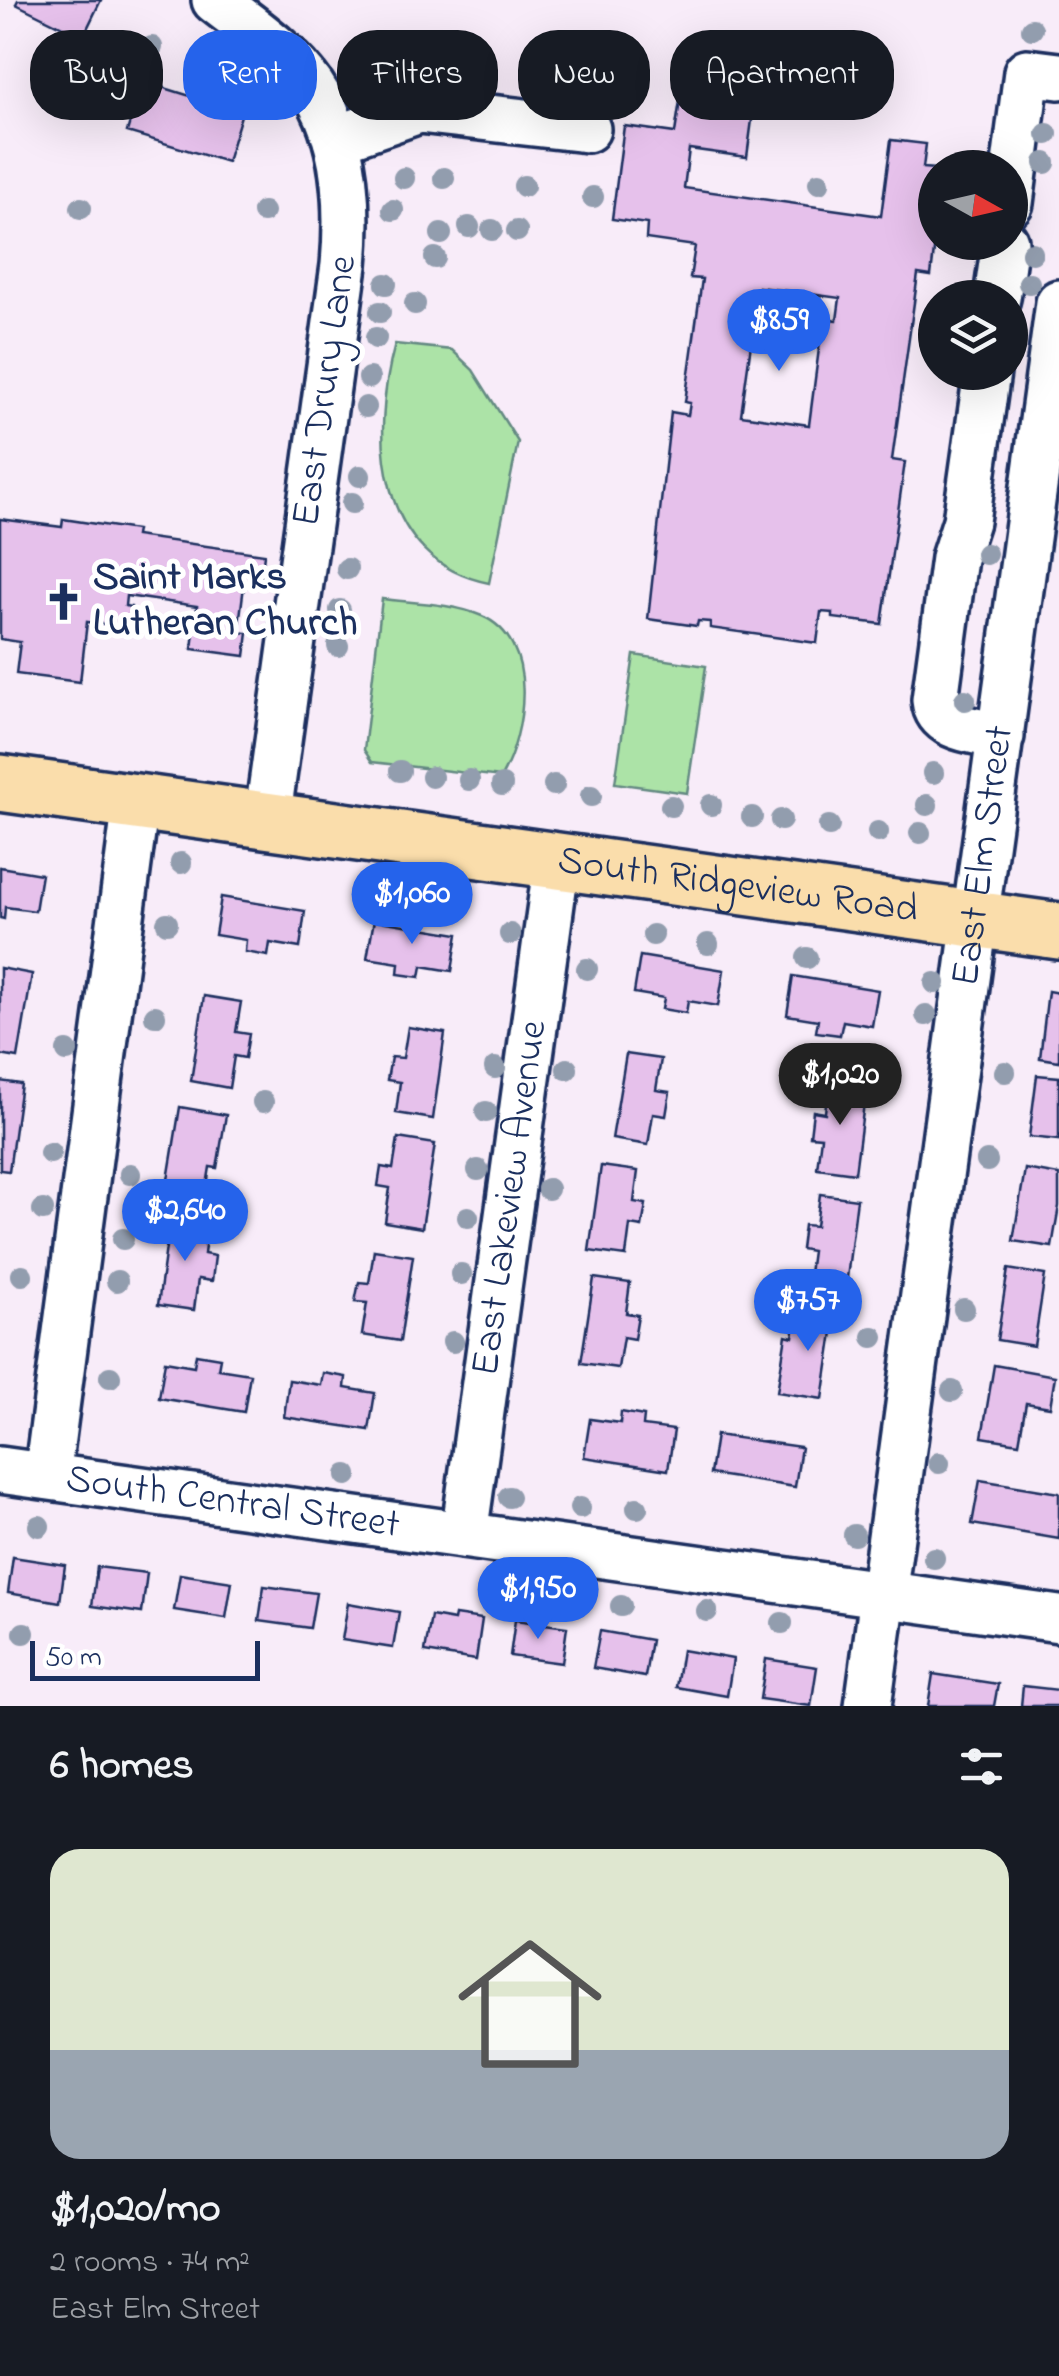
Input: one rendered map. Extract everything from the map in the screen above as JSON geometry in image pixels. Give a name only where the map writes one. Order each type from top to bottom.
[{"type":"main road","name":"South Ridgeview Road","points":[[0,783],[1059,932]]},
{"type":"street","name":"East Drury Lane","points":[[215,0],[277,48],[313,88],[336,139],[348,218],[267,820]]},
{"type":"street","points":[[1017,150],[1027,72],[1059,76]]},
{"type":"street","points":[[336,139],[419,110],[587,129]]},
{"type":"street","name":"East Elm Street","points":[[868,1706],[1059,303]]},
{"type":"street","points":[[984,390],[966,521],[954,558],[935,700],[936,713],[948,724],[1000,736]]},
{"type":"street","points":[[47,1476],[136,802]]},
{"type":"street","name":"East Lakeview Avenue","points":[[464,1535],[557,860]]},
{"type":"street","name":"South Central Street","points":[[0,1470],[1059,1619]]},
{"type":"green space","points":[[395,344],[452,350],[473,370],[518,442],[489,583],[452,570],[424,549],[403,522],[384,454],[383,417]]},
{"type":"green space","points":[[382,599],[446,606],[482,616],[500,628],[513,646],[523,690],[521,714],[517,737],[501,777],[372,762],[364,750]]},
{"type":"green space","points":[[634,655],[706,666],[687,793],[615,783]]},
{"type":"building","points":[[18,0],[101,0],[86,30],[69,30],[16,4]]},
{"type":"building","points":[[163,88],[183,94],[183,120],[240,120],[227,162],[127,132],[131,120],[163,120]]},
{"type":"building","points":[[677,120],[752,120],[747,157],[689,149],[684,188],[881,216],[891,140],[926,144],[925,150],[918,150],[918,260],[933,260],[931,276],[918,274],[892,460],[905,462],[882,624],[833,618],[833,613],[821,612],[817,643],[710,628],[710,622],[698,621],[697,626],[648,619],[671,412],[688,415],[690,403],[685,402],[702,279],[690,278],[695,246],[646,239],[647,224],[612,219],[624,126],[675,133]],"holes":[[[759,287],[840,298],[837,320],[823,318],[809,425],[741,415]]]},
{"type":"building","name":"Saint Marks Lutheran Church","points":[[0,519],[62,527],[63,519],[136,530],[135,536],[264,554],[260,588],[244,586],[238,632],[248,633],[245,656],[192,649],[197,606],[126,596],[125,606],[131,607],[128,627],[87,622],[80,682],[16,674],[20,642],[0,639]]},
{"type":"building","points":[[0,867],[41,874],[35,911],[5,907],[4,919],[0,918]]},
{"type":"building","points":[[221,897],[305,911],[300,948],[270,943],[268,956],[245,952],[246,940],[215,935]]},
{"type":"building","points":[[374,920],[458,934],[452,971],[422,966],[420,977],[398,974],[399,963],[367,958]]},
{"type":"building","points":[[640,956],[724,970],[718,1006],[688,1001],[686,1013],[662,1009],[664,998],[634,993]]},
{"type":"building","points":[[0,968],[32,974],[18,1058],[0,1055]]},
{"type":"building","points":[[793,976],[878,990],[872,1026],[843,1021],[840,1035],[816,1032],[818,1020],[787,1015]]},
{"type":"building","points":[[1048,991],[1059,993],[1059,1061],[1040,1058]]},
{"type":"building","points":[[204,996],[241,1002],[236,1032],[249,1034],[245,1058],[234,1056],[229,1088],[191,1081]]},
{"type":"building","points":[[408,1027],[445,1033],[433,1119],[396,1113],[400,1082],[387,1080],[391,1057],[403,1058]]},
{"type":"building","points":[[626,1054],[661,1059],[656,1090],[670,1092],[666,1116],[653,1114],[648,1145],[612,1139]]},
{"type":"building","points":[[1037,1075],[1059,1077],[1059,1140],[1029,1137]]},
{"type":"building","points":[[0,1081],[21,1084],[9,1171],[0,1170]]},
{"type":"building","points":[[828,1083],[866,1088],[855,1173],[817,1168],[821,1137],[810,1136],[813,1111],[825,1113]]},
{"type":"building","points":[[180,1107],[226,1115],[217,1168],[210,1167],[205,1198],[166,1192]]},
{"type":"building","points":[[398,1138],[435,1144],[422,1228],[385,1222],[390,1188],[378,1186],[381,1167],[393,1169]]},
{"type":"building","points":[[601,1166],[638,1171],[634,1202],[646,1204],[642,1227],[630,1225],[626,1256],[589,1251]]},
{"type":"building","points":[[1025,1169],[1059,1175],[1052,1247],[1013,1241]]},
{"type":"building","points":[[820,1194],[857,1199],[846,1286],[808,1281],[812,1251],[801,1249],[804,1225],[816,1226]]},
{"type":"building","points":[[170,1218],[208,1222],[204,1254],[215,1256],[212,1281],[198,1279],[194,1310],[158,1305]]},
{"type":"building","points":[[374,1250],[413,1256],[400,1341],[362,1335],[367,1303],[355,1302],[359,1282],[369,1283]]},
{"type":"building","points":[[1008,1269],[1045,1275],[1034,1346],[997,1340]]},
{"type":"building","points":[[594,1278],[630,1283],[626,1313],[638,1315],[634,1339],[623,1337],[618,1368],[581,1363]]},
{"type":"building","points":[[798,1306],[836,1312],[823,1399],[777,1392],[786,1335],[793,1337]]},
{"type":"building","points":[[196,1354],[220,1358],[218,1369],[250,1374],[244,1412],[159,1398],[165,1361],[194,1366]]},
{"type":"building","points":[[994,1365],[1055,1376],[1050,1407],[1026,1403],[1019,1443],[982,1437]]},
{"type":"building","points":[[323,1373],[346,1377],[345,1388],[375,1393],[369,1430],[284,1417],[289,1380],[321,1385]]},
{"type":"building","points":[[621,1412],[644,1416],[643,1426],[674,1430],[668,1470],[584,1457],[590,1419],[620,1423]]},
{"type":"building","points":[[716,1435],[801,1447],[795,1487],[710,1474]]},
{"type":"building","points":[[980,1480],[1059,1493],[1059,1539],[972,1524]]},
{"type":"building","points":[[13,1557],[65,1565],[60,1602],[8,1593]]},
{"type":"building","points":[[97,1567],[147,1573],[142,1613],[92,1606]]},
{"type":"building","points":[[180,1574],[232,1582],[226,1618],[174,1610]]},
{"type":"building","points":[[264,1586],[316,1593],[310,1628],[259,1621]]},
{"type":"building","points":[[348,1603],[399,1612],[393,1648],[342,1640]]},
{"type":"building","points":[[455,1615],[482,1619],[476,1660],[425,1652],[431,1616],[454,1620]]},
{"type":"building","points":[[515,1620],[567,1627],[562,1663],[510,1656]]},
{"type":"building","points":[[600,1631],[651,1640],[645,1677],[593,1668]]},
{"type":"building","points":[[682,1650],[733,1659],[727,1696],[676,1687]]},
{"type":"building","points":[[766,1659],[817,1667],[811,1706],[760,1699]]},
{"type":"building","points":[[933,1674],[998,1684],[994,1706],[928,1706]]},
{"type":"building","points":[[1023,1686],[1059,1690],[1059,1706],[1021,1706]]},
{"type":"place","name":"Saint Marks Lutheran Church","points":[[63,601]]}]
